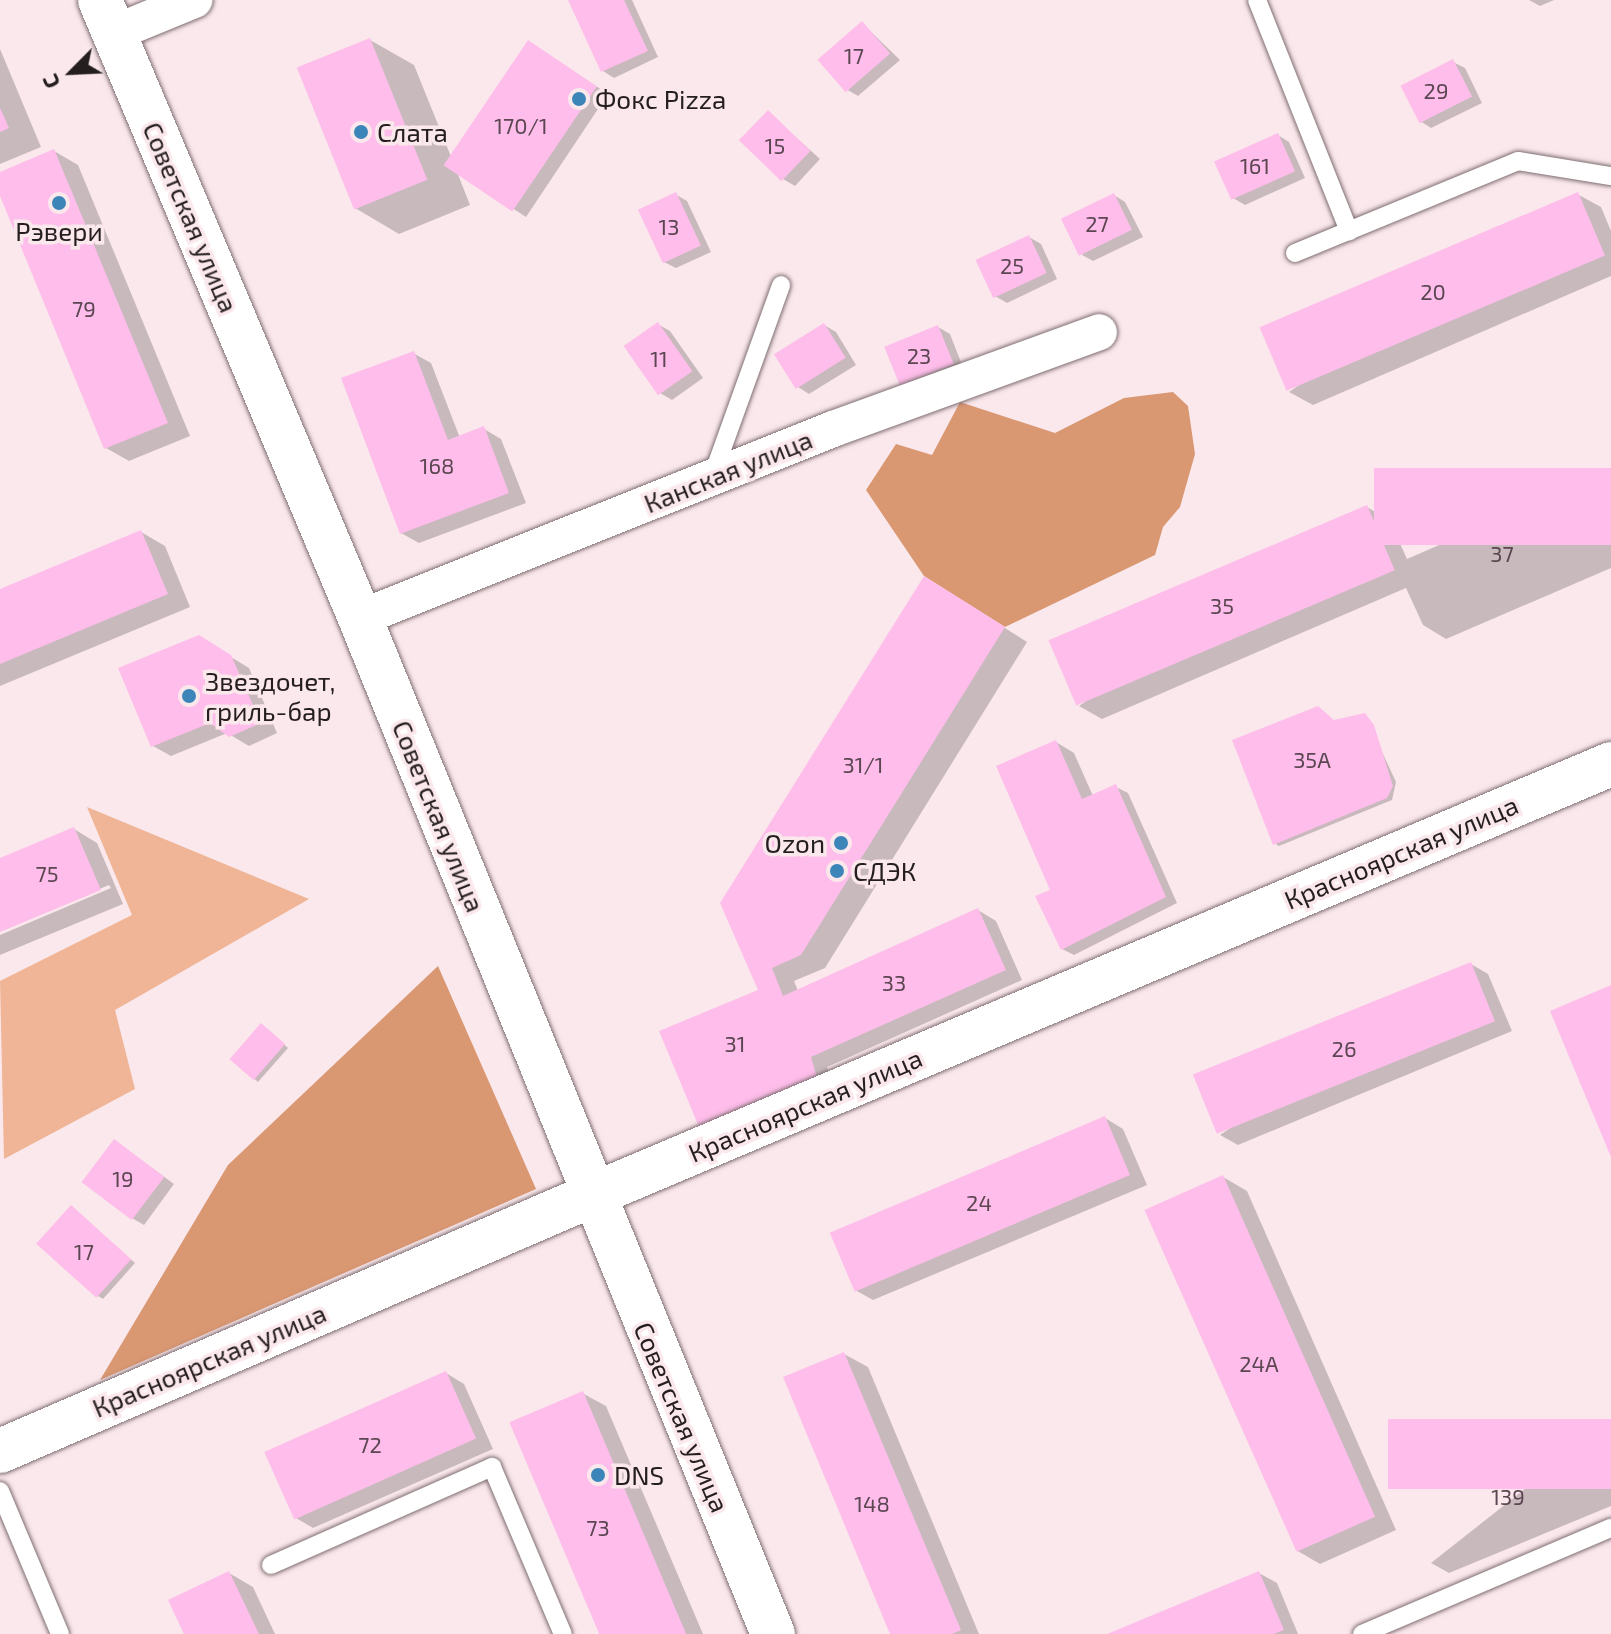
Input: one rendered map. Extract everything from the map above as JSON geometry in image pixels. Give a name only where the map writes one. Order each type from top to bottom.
[{"type":"main road","name":"Советская улица","points":[[107,17],[360,618],[590,1196],[773,1634]]},
{"type":"main road","name":"Красноярская улица","points":[[0,1451],[590,1196],[1611,764]]},
{"type":"street","points":[[107,17],[194,0]]},
{"type":"street","name":"Канская улица","points":[[360,618],[712,477],[1099,332]]},
{"type":"lane","points":[[1257,0],[1349,231]]},
{"type":"lane","points":[[1295,253],[1518,161],[1611,176]]},
{"type":"lane","points":[[712,477],[781,285]]},
{"type":"lane","points":[[271,1565],[492,1467],[563,1634]]},
{"type":"lane","points":[[0,1491],[60,1634]]},
{"type":"lane","points":[[1366,1633],[1611,1528]]},
{"type":"shaded area","points":[[1173,392],[1188,406],[1195,454],[1180,507],[1163,527],[1155,555],[1005,627],[924,576],[866,490],[896,444],[932,455],[960,402],[1055,433],[1124,398]]},
{"type":"shaded area","points":[[87,807],[309,899],[115,1010],[135,1089],[4,1159],[0,981],[132,915]]},
{"type":"shaded area","points":[[438,966],[536,1189],[100,1380],[228,1165]]},
{"type":"building","points":[[568,0],[624,0],[648,51],[601,72]]},
{"type":"building","points":[[862,21],[890,53],[846,92],[817,60]]},
{"type":"building","points":[[370,38],[427,180],[354,209],[297,68]]},
{"type":"building","points":[[528,40],[597,86],[512,212],[444,165]]},
{"type":"building","points":[[1453,59],[1472,96],[1419,123],[1400,86]]},
{"type":"building","points":[[0,108],[9,128],[0,132]]},
{"type":"building","points":[[768,110],[810,151],[781,181],[739,140]]},
{"type":"building","points":[[1278,133],[1295,171],[1231,200],[1214,161]]},
{"type":"building","points":[[54,149],[168,423],[104,449],[0,196],[0,172]]},
{"type":"building","points":[[676,192],[701,245],[663,263],[638,210]]},
{"type":"building","points":[[1578,192],[1605,256],[1286,391],[1260,327]]},
{"type":"building","points":[[1114,193],[1132,230],[1079,256],[1061,219]]},
{"type":"building","points":[[1029,235],[1047,273],[993,298],[976,260]]},
{"type":"building","points":[[658,322],[692,371],[658,395],[624,346]]},
{"type":"building","points":[[824,323],[846,358],[796,389],[774,354]]},
{"type":"building","points":[[938,325],[954,364],[900,386],[884,347]]},
{"type":"building","points":[[414,351],[448,440],[484,426],[509,493],[400,534],[341,378]]},
{"type":"building","points":[[1374,468],[1611,468],[1611,545],[1374,545]]},
{"type":"building","points":[[1367,505],[1395,570],[1076,706],[1049,640]]},
{"type":"building","points":[[141,530],[168,594],[0,664],[0,589]]},
{"type":"building","points":[[924,576],[1005,627],[801,955],[772,968],[783,996],[978,908],[1006,970],[811,1057],[817,1078],[699,1127],[659,1031],[758,990],[720,903]]},
{"type":"building","name":"Звездочет, гриль-бар","points":[[199,635],[231,655],[261,723],[229,737],[210,723],[151,747],[118,668]]},
{"type":"building","points":[[1318,706],[1334,720],[1365,713],[1374,725],[1393,786],[1387,798],[1273,845],[1232,740]]},
{"type":"building","points":[[1056,740],[1082,799],[1116,784],[1166,897],[1061,950],[1035,896],[1050,890],[996,766]]},
{"type":"building","points":[[74,827],[101,890],[0,932],[0,858]]},
{"type":"building","points":[[1471,962],[1495,1021],[1217,1134],[1193,1074]]},
{"type":"building","points":[[1611,985],[1611,1157],[1550,1011]]},
{"type":"building","points":[[261,1023],[285,1044],[254,1080],[230,1059]]},
{"type":"building","points":[[1105,1116],[1130,1175],[855,1292],[830,1233]]},
{"type":"building","points":[[114,1139],[164,1177],[132,1220],[82,1182]]},
{"type":"building","points":[[1223,1175],[1375,1517],[1297,1552],[1144,1210]]},
{"type":"building","points":[[71,1205],[131,1259],[96,1298],[36,1244]]},
{"type":"building","points":[[844,1352],[961,1630],[952,1634],[890,1634],[783,1377]]},
{"type":"building","points":[[446,1371],[476,1439],[294,1520],[264,1452]]},
{"type":"building","points":[[583,1391],[686,1634],[599,1634],[509,1422]]},
{"type":"building","points":[[1388,1419],[1611,1419],[1611,1489],[1388,1489]]},
{"type":"building","points":[[229,1571],[259,1634],[184,1634],[168,1600]]},
{"type":"building","points":[[1259,1571],[1284,1630],[1274,1634],[1107,1634]]},
{"type":"place","name":"Фокс Pizza","points":[[579,99]]},
{"type":"place","name":"Слата","points":[[361,132]]},
{"type":"place","name":"Рэвери","points":[[59,203]]},
{"type":"place","name":"Звездочет, гриль-бар","points":[[189,696]]},
{"type":"place","name":"Ozon","points":[[841,843]]},
{"type":"place","name":"СДЭК","points":[[837,871]]},
{"type":"place","name":"DNS","points":[[598,1475]]}]
